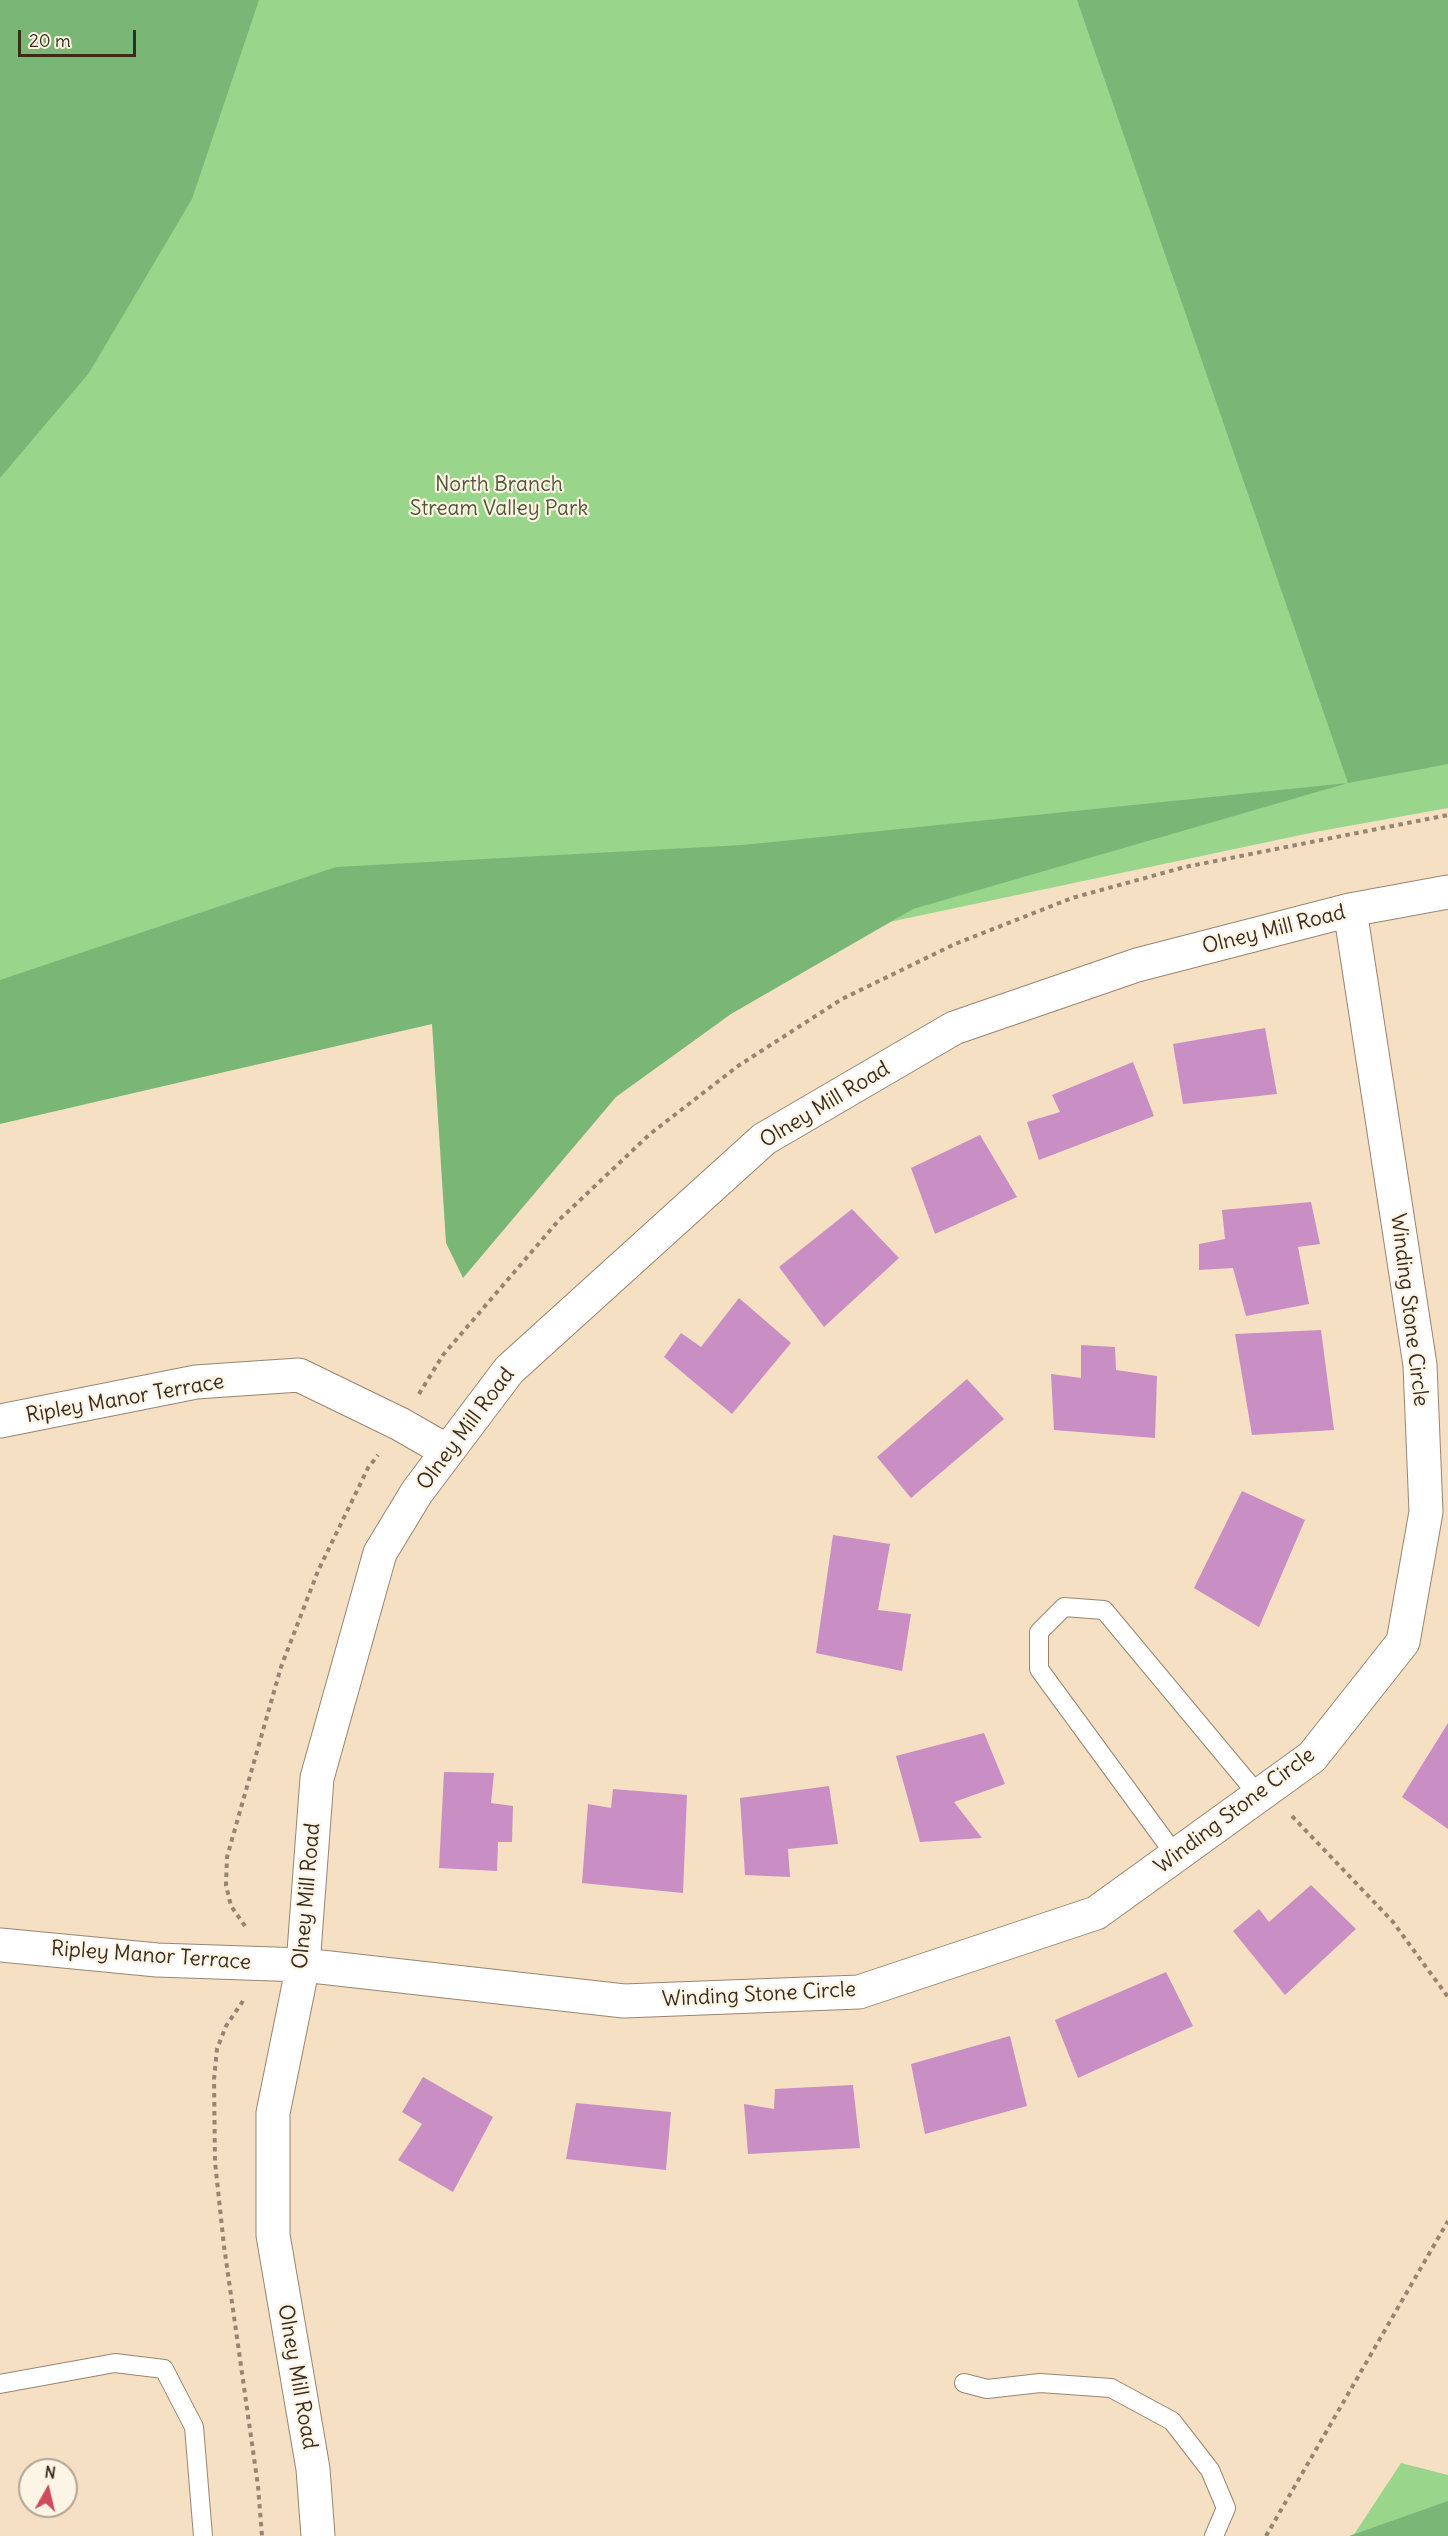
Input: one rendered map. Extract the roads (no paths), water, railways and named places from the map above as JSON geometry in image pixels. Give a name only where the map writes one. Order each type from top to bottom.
[{"type":"street","name":"Olney Mill Road","points":[[318,2536],[313,2469],[273,2235],[273,2113],[303,1965],[317,1778],[380,1553],[417,1492],[509,1370],[764,1139],[954,1028],[1137,965],[1350,910],[1448,892]]},
{"type":"street","name":"Winding Stone Circle","points":[[303,1965],[624,2001],[859,1992],[1096,1913],[1312,1757],[1403,1642],[1426,1512],[1420,1365],[1350,910]]},
{"type":"street","name":"Ripley Manor Terrace","points":[[0,1421],[196,1382],[299,1375],[400,1424],[447,1450]]},
{"type":"street","name":"Ripley Manor Terrace","points":[[0,1945],[157,1960],[303,1965]]},
{"type":"lane","points":[[1176,1856],[1039,1669],[1039,1632],[1064,1607],[1104,1610],[1263,1793]]},
{"type":"lane","points":[[0,2384],[115,2363],[164,2370],[194,2427],[203,2536]]},
{"type":"lane","points":[[964,2383],[987,2389],[1040,2383],[1111,2388],[1172,2421],[1209,2470],[1226,2508],[1214,2536]]},
{"type":"park label","name":"North Branch Stream Valley Park","points":[[499,497]]}]
